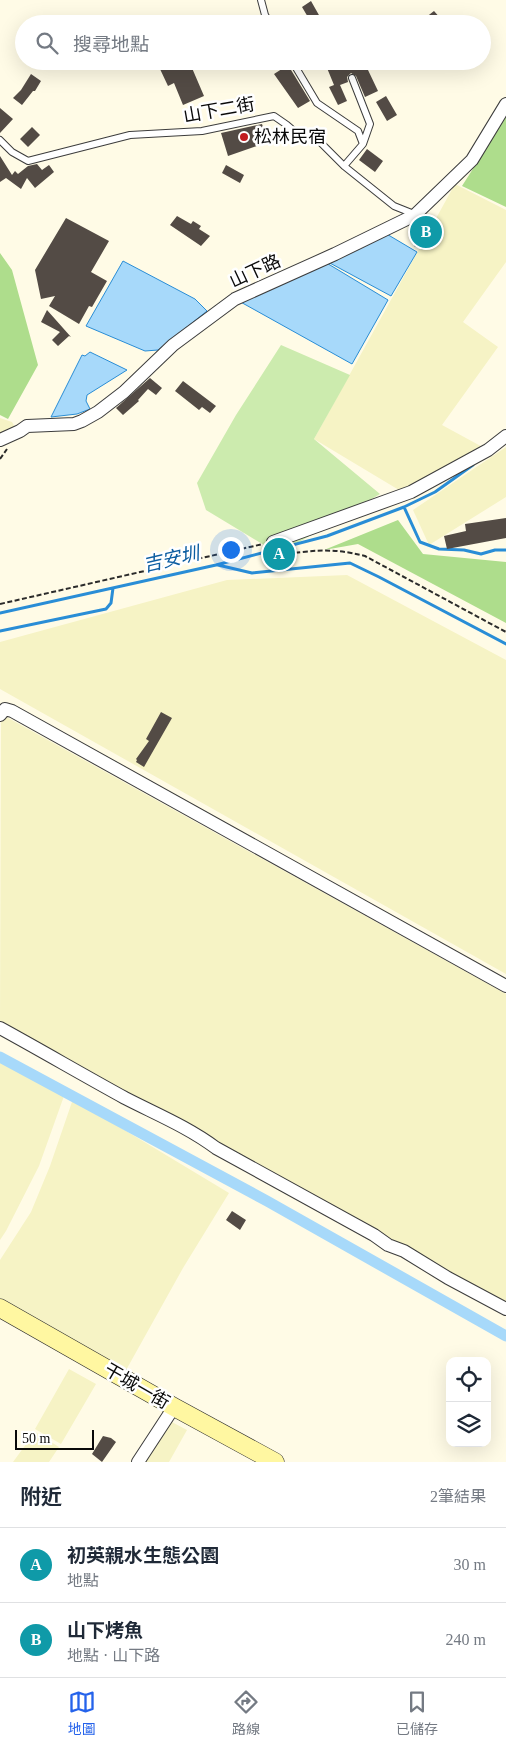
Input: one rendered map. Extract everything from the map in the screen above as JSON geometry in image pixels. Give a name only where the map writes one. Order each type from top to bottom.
[{"type":"street","name":"山下路","points":[[0,440],[27,426],[74,424],[82,421],[98,412],[124,392],[174,345],[234,299],[335,254],[415,215],[472,160],[506,104]]},
{"type":"street","points":[[273,542],[411,492],[488,450],[506,436]]},
{"type":"street","points":[[0,715],[5,709],[12,711],[506,986]]},
{"type":"street","points":[[0,1028],[125,1098],[172,1121],[216,1148],[374,1235],[388,1245],[404,1251],[448,1278],[506,1309]]},
{"type":"street","name":"干城一街","points":[[0,1308],[275,1462]]},
{"type":"street","points":[[138,1462],[174,1407]]},
{"type":"lane","points":[[260,0],[266,15]]},
{"type":"lane","points":[[297,70],[317,102],[358,131],[363,144]]},
{"type":"lane","points":[[344,166],[363,144],[370,124],[352,78]]},
{"type":"lane","name":"山下二街","points":[[0,140],[12,152],[28,161],[130,135],[202,131],[274,116],[294,131],[319,141],[344,166],[394,206],[415,215]]},
{"type":"path","points":[[0,604],[273,542]]},
{"type":"path","points":[[276,555],[324,550],[345,551],[365,556],[506,632]]},
{"type":"shaded area","points":[[455,184],[506,210],[506,262],[463,322],[498,347],[442,425],[488,450],[399,490],[314,439]]},
{"type":"shaded area","points":[[0,418],[12,422],[15,427],[0,434]]},
{"type":"shaded area","points":[[506,447],[506,497],[429,545],[413,510]]},
{"type":"shaded area","points":[[347,575],[506,660],[506,974],[0,689],[0,642],[227,580]]},
{"type":"shaded area","points":[[1,714],[506,994],[506,1305],[0,1027]]},
{"type":"shaded area","points":[[0,1061],[64,1096],[39,1166],[0,1240]]},
{"type":"shaded area","points":[[73,1099],[229,1193],[183,1268],[125,1372],[0,1300],[0,1260],[31,1212],[50,1166]]},
{"type":"shaded area","points":[[69,1369],[96,1384],[61,1444],[35,1429]]},
{"type":"shaded area","points":[[170,1421],[187,1430],[169,1462],[143,1462]]},
{"type":"shaded area","points":[[35,1432],[59,1447],[49,1462],[13,1462]]},
{"type":"green space","points":[[506,117],[506,207],[462,186]]},
{"type":"green space","points":[[0,253],[12,270],[38,365],[8,419],[0,415]]},
{"type":"green space","points":[[281,345],[350,375],[314,439],[380,494],[279,554],[206,510],[197,483],[236,415]]},
{"type":"green space","points":[[398,520],[423,554],[506,562],[506,623],[358,544],[324,550]]},
{"type":"water","points":[[385,233],[417,252],[391,296],[328,262]]},
{"type":"water","points":[[123,261],[195,299],[207,311],[158,350],[145,351],[86,326]]},
{"type":"water","points":[[325,262],[388,300],[352,364],[237,300]]},
{"type":"water","points":[[90,352],[127,370],[87,395],[86,401],[90,409],[77,414],[51,417],[82,355],[85,356]]},
{"type":"building","points":[[311,1],[319,15],[307,15],[302,7]]},
{"type":"building","points":[[434,11],[438,15],[429,15]]},
{"type":"building","points":[[160,70],[193,70],[204,96],[183,105],[174,83],[168,86]]},
{"type":"building","points":[[280,70],[291,70],[310,101],[298,108],[274,74]]},
{"type":"building","points":[[328,70],[368,70],[378,91],[365,97],[356,76],[351,73],[347,77],[348,82],[340,85],[347,101],[338,105],[329,87],[334,85]]},
{"type":"building","points":[[31,74],[41,81],[35,91],[22,105],[13,98],[21,90]]},
{"type":"building","points":[[386,96],[397,115],[387,121],[376,102]]},
{"type":"building","points":[[0,108],[13,119],[0,133]]},
{"type":"building","name":"松林民宿","points":[[262,124],[268,142],[228,156],[221,133]]},
{"type":"building","points":[[32,127],[40,135],[28,147],[20,139]]},
{"type":"building","points":[[367,149],[383,161],[375,172],[359,160]]},
{"type":"building","points":[[0,156],[12,175],[15,171],[18,174],[28,166],[37,164],[42,170],[49,165],[54,172],[35,188],[27,178],[21,189],[6,178],[0,182]]},
{"type":"building","points":[[226,165],[244,175],[240,183],[222,173]]},
{"type":"building","points":[[177,216],[191,224],[193,221],[201,226],[199,229],[210,236],[201,246],[170,225]]},
{"type":"building","points":[[425,217],[433,221],[435,229],[423,250],[414,246],[422,234],[412,227]]},
{"type":"building","points":[[66,218],[109,241],[91,272],[107,281],[92,307],[89,306],[79,324],[49,306],[55,296],[41,299],[35,270]]},
{"type":"building","points":[[47,310],[71,337],[69,336],[58,346],[52,340],[60,332],[41,322]]},
{"type":"building","points":[[150,378],[162,388],[156,395],[148,389],[139,401],[123,415],[116,408]]},
{"type":"building","points":[[183,381],[216,406],[210,413],[202,407],[199,410],[175,391]]},
{"type":"building","points":[[506,518],[506,538],[447,549],[444,536],[466,531],[465,524]]},
{"type":"building","points":[[161,712],[172,718],[144,767],[136,762],[136,759],[149,741],[146,739]]},
{"type":"building","points":[[232,1211],[246,1220],[240,1230],[226,1220]]},
{"type":"building","points":[[103,1436],[111,1438],[116,1442],[102,1462],[92,1454]]},
{"type":"waterway","name":"吉安圳","points":[[0,613],[216,565],[327,536],[404,507],[435,492],[473,465]]},
{"type":"waterway","name":"吉安圳","points":[[404,507],[420,542],[439,549],[464,550],[481,554],[495,550],[506,550]]},
{"type":"waterway","points":[[218,565],[252,573],[350,563],[506,644]]},
{"type":"waterway","points":[[0,631],[106,609],[111,603],[113,588]]},
{"type":"waterway","points":[[0,1057],[267,1201],[506,1336]]},
{"type":"place","name":"松林民宿","points":[[244,137]]},
{"type":"place","name":"山下烤魚","points":[[426,232]]},
{"type":"place","name":"初英親水生態公園","points":[[279,554]]}]
